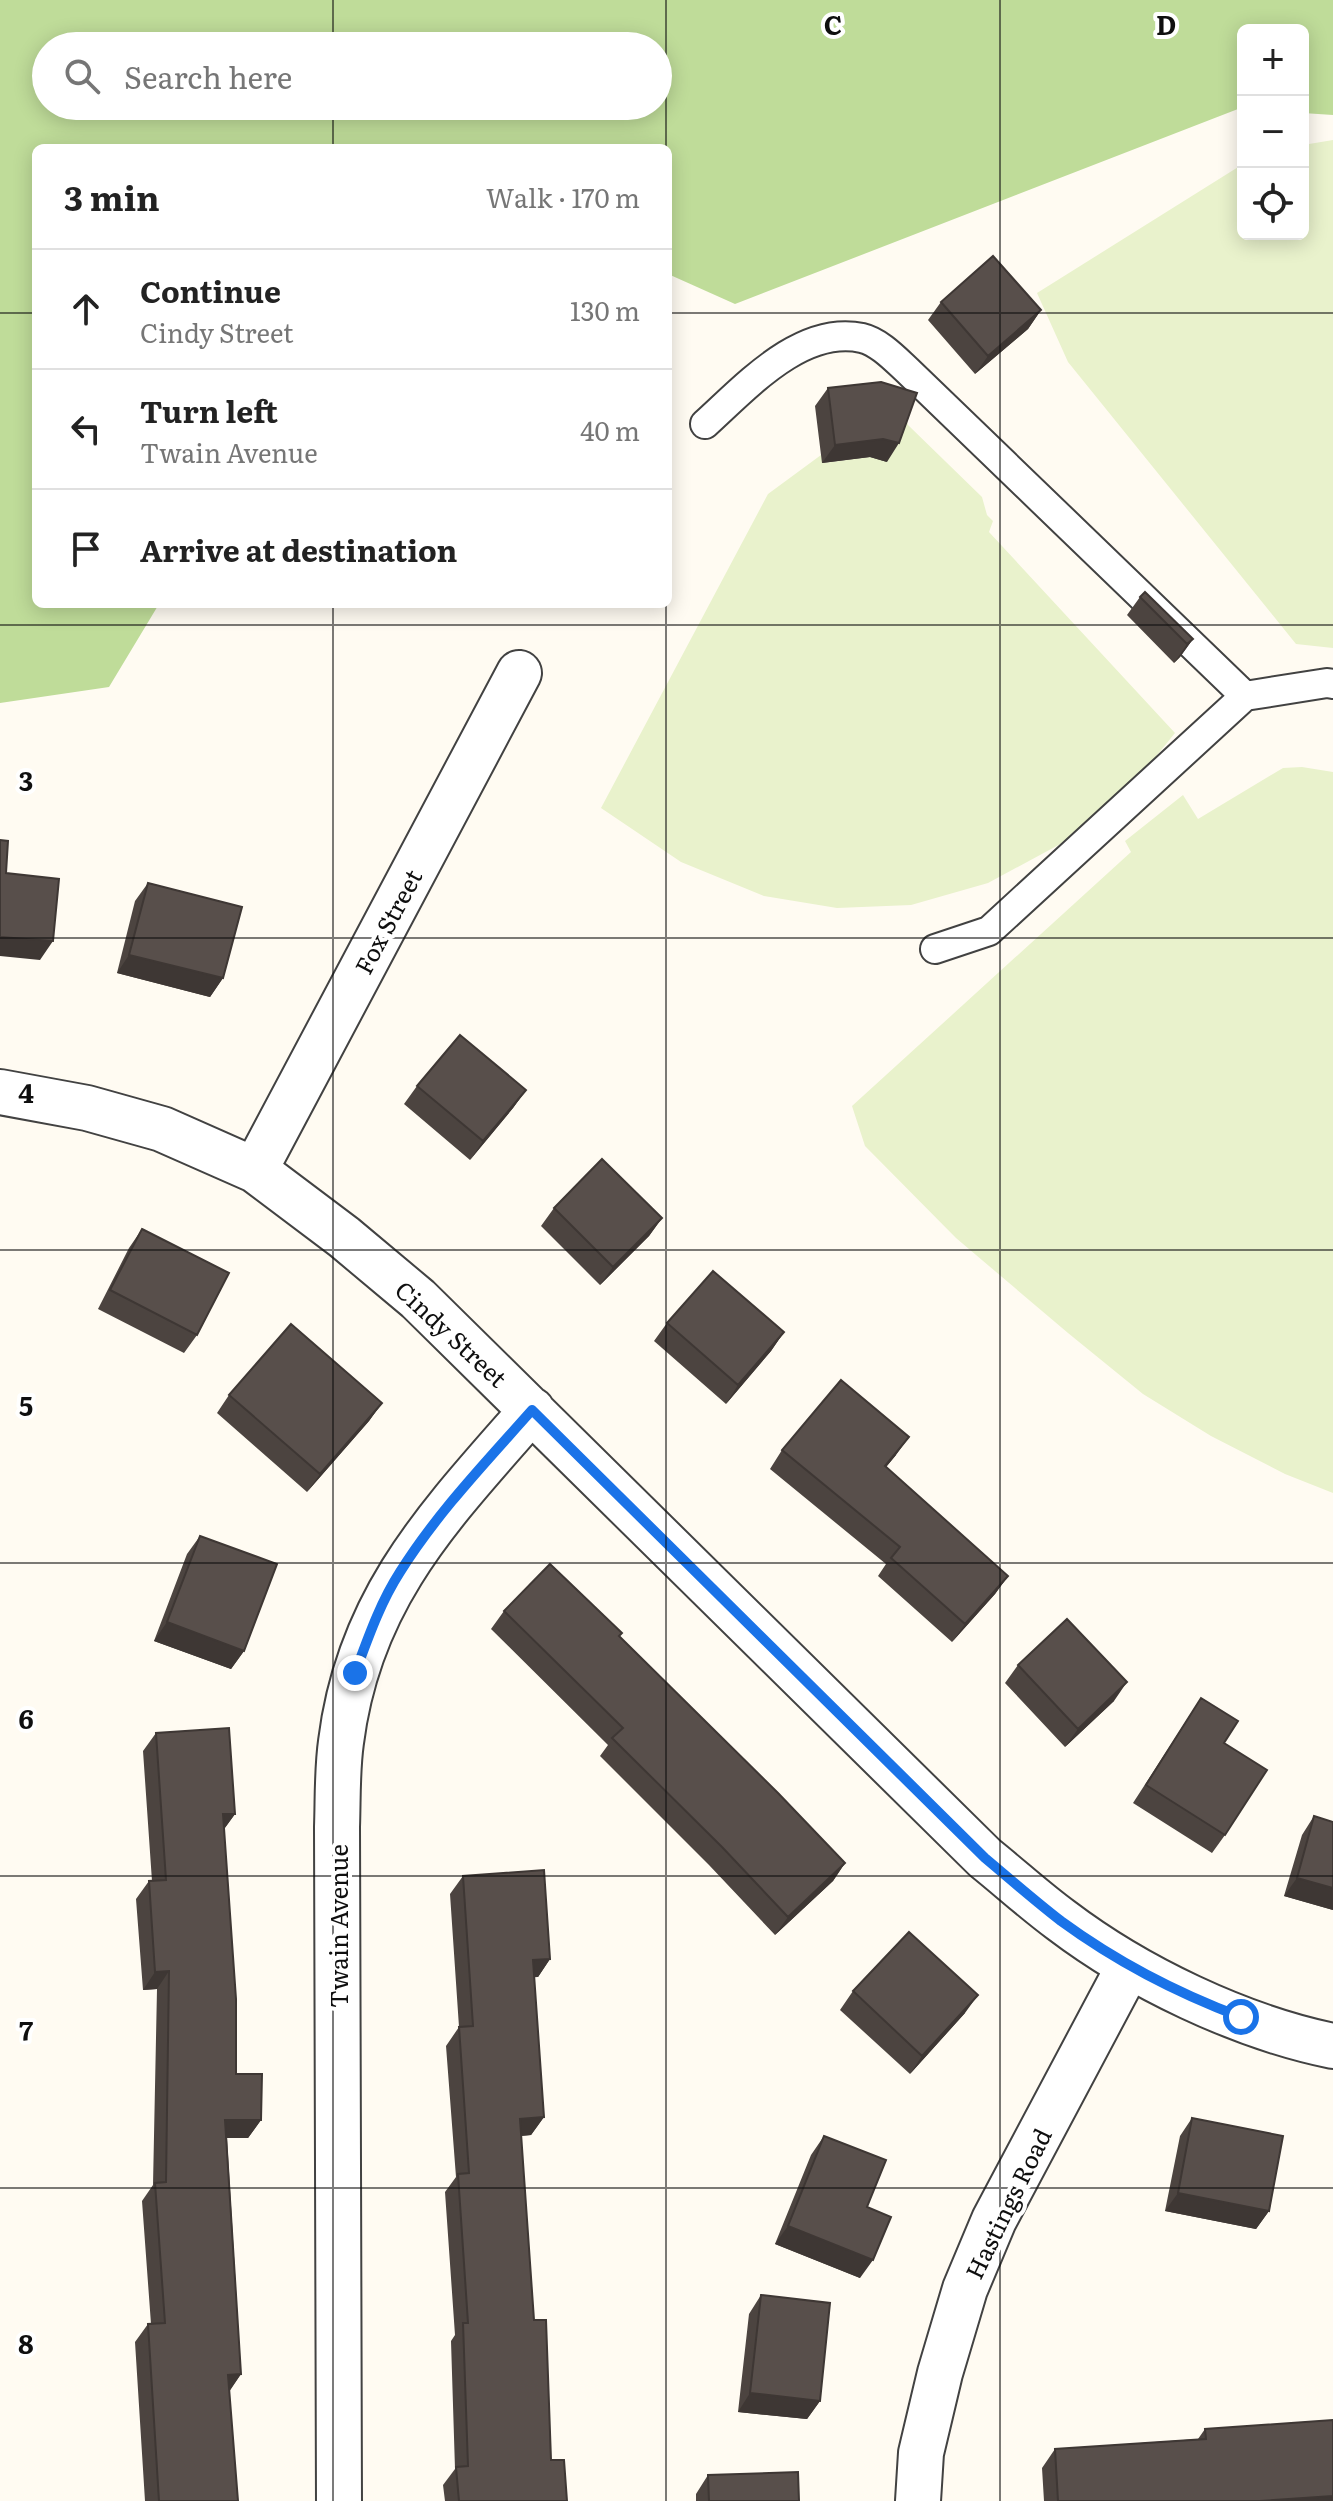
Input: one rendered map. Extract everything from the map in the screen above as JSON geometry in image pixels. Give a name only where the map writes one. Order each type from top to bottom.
[{"type":"street","name":"Fox Street","points":[[255,1170],[519,673]]},
{"type":"street","name":"Cindy Street","points":[[0,1092],[87,1108],[162,1129],[255,1170],[344,1237],[418,1299],[985,1858],[1062,1921],[1129,1966],[1191,1998],[1306,2040],[1333,2046]]},
{"type":"street","name":"Twain Avenue","points":[[339,2501],[337,1827],[341,1742],[355,1673],[373,1624],[399,1574],[440,1516],[532,1410]]},
{"type":"street","name":"Hastings Road","points":[[918,2501],[921,2453],[965,2289],[994,2220],[1129,1966]]},
{"type":"lane","points":[[705,424],[768,369],[815,340],[839,336],[865,338],[907,370],[1245,696]]},
{"type":"lane","points":[[935,949],[989,931],[1245,696],[1333,684]]},
{"type":"green space","points":[[0,0],[1333,0],[1333,115],[1309,113],[1309,24],[1237,24],[1237,109],[735,304],[672,276],[672,144],[32,144],[32,608],[157,608],[109,687],[0,703]]},
{"type":"green space","points":[[1333,140],[1333,648],[1296,644],[1068,362],[1037,293],[1237,168],[1237,240],[1309,240],[1309,144]]},
{"type":"green space","points":[[904,411],[908,425],[982,497],[987,515],[993,521],[989,532],[1175,733],[1118,803],[1064,842],[988,883],[911,905],[837,908],[764,896],[681,862],[601,808],[768,494],[821,455],[823,463],[870,457],[886,461]]},
{"type":"green space","points":[[1302,767],[1333,772],[1333,1493],[1285,1474],[1211,1436],[1143,1394],[956,1238],[865,1146],[852,1106],[1131,852],[1125,841],[1183,795],[1198,819],[1283,768]]},
{"type":"building","points":[[993,256],[1041,310],[988,356],[941,302]]},
{"type":"building","points":[[881,382],[917,393],[899,443],[883,439],[835,445],[828,388]]},
{"type":"building","points":[[1145,592],[1193,639],[1187,644],[1140,597]]},
{"type":"building","points":[[0,840],[8,841],[6,873],[59,879],[53,941],[0,937]]},
{"type":"building","points":[[148,883],[242,907],[223,978],[129,955]]},
{"type":"building","points":[[460,1035],[526,1090],[483,1141],[417,1086]]},
{"type":"building","points":[[602,1159],[662,1218],[613,1267],[554,1208]]},
{"type":"building","points":[[142,1229],[229,1273],[197,1335],[110,1290]]},
{"type":"building","points":[[713,1271],[784,1332],[738,1385],[667,1323]]},
{"type":"building","points":[[291,1324],[382,1403],[320,1474],[229,1395]]},
{"type":"building","points":[[841,1380],[909,1437],[885,1466],[1008,1576],[965,1624],[891,1558],[900,1547],[782,1450]]},
{"type":"building","points":[[200,1536],[277,1564],[244,1651],[167,1622]]},
{"type":"building","points":[[550,1564],[622,1633],[619,1636],[845,1863],[788,1917],[612,1738],[623,1728],[504,1611]]},
{"type":"building","points":[[1067,1619],[1127,1682],[1078,1729],[1018,1665]]},
{"type":"building","points":[[1201,1698],[1238,1721],[1224,1743],[1267,1770],[1225,1835],[1146,1785]]},
{"type":"building","points":[[229,1728],[235,1814],[223,1814],[236,1999],[236,2074],[262,2074],[261,2120],[225,2120],[241,2374],[228,2375],[238,2501],[159,2501],[148,2324],[165,2323],[155,2183],[166,2182],[169,1971],[155,1972],[149,1881],[166,1880],[156,1733]]},
{"type":"building","points":[[1314,1816],[1333,1822],[1333,1888],[1297,1878]]},
{"type":"building","points":[[544,1870],[550,1959],[533,1960],[544,2117],[520,2119],[534,2320],[546,2320],[551,2460],[564,2460],[567,2501],[459,2501],[456,2467],[468,2466],[463,2323],[468,2323],[458,2174],[469,2173],[459,2027],[473,2026],[463,1876]]},
{"type":"building","points":[[909,1932],[978,1995],[922,2056],[853,1991]]},
{"type":"building","points":[[1192,2118],[1283,2136],[1269,2211],[1178,2193]]},
{"type":"building","points":[[824,2136],[886,2160],[867,2207],[891,2217],[873,2260],[788,2226]]},
{"type":"building","points":[[761,2295],[830,2303],[820,2401],[750,2393]]},
{"type":"building","points":[[1333,2420],[1333,2496],[1260,2501],[1058,2501],[1055,2449],[1206,2439],[1205,2429]]},
{"type":"building","points":[[798,2472],[799,2501],[709,2501],[708,2475]]},
{"type":"route","points":[[355,1673],[373,1624],[399,1574],[440,1516],[532,1410],[985,1858],[1062,1921],[1129,1966],[1191,1998],[1241,2017]]}]
